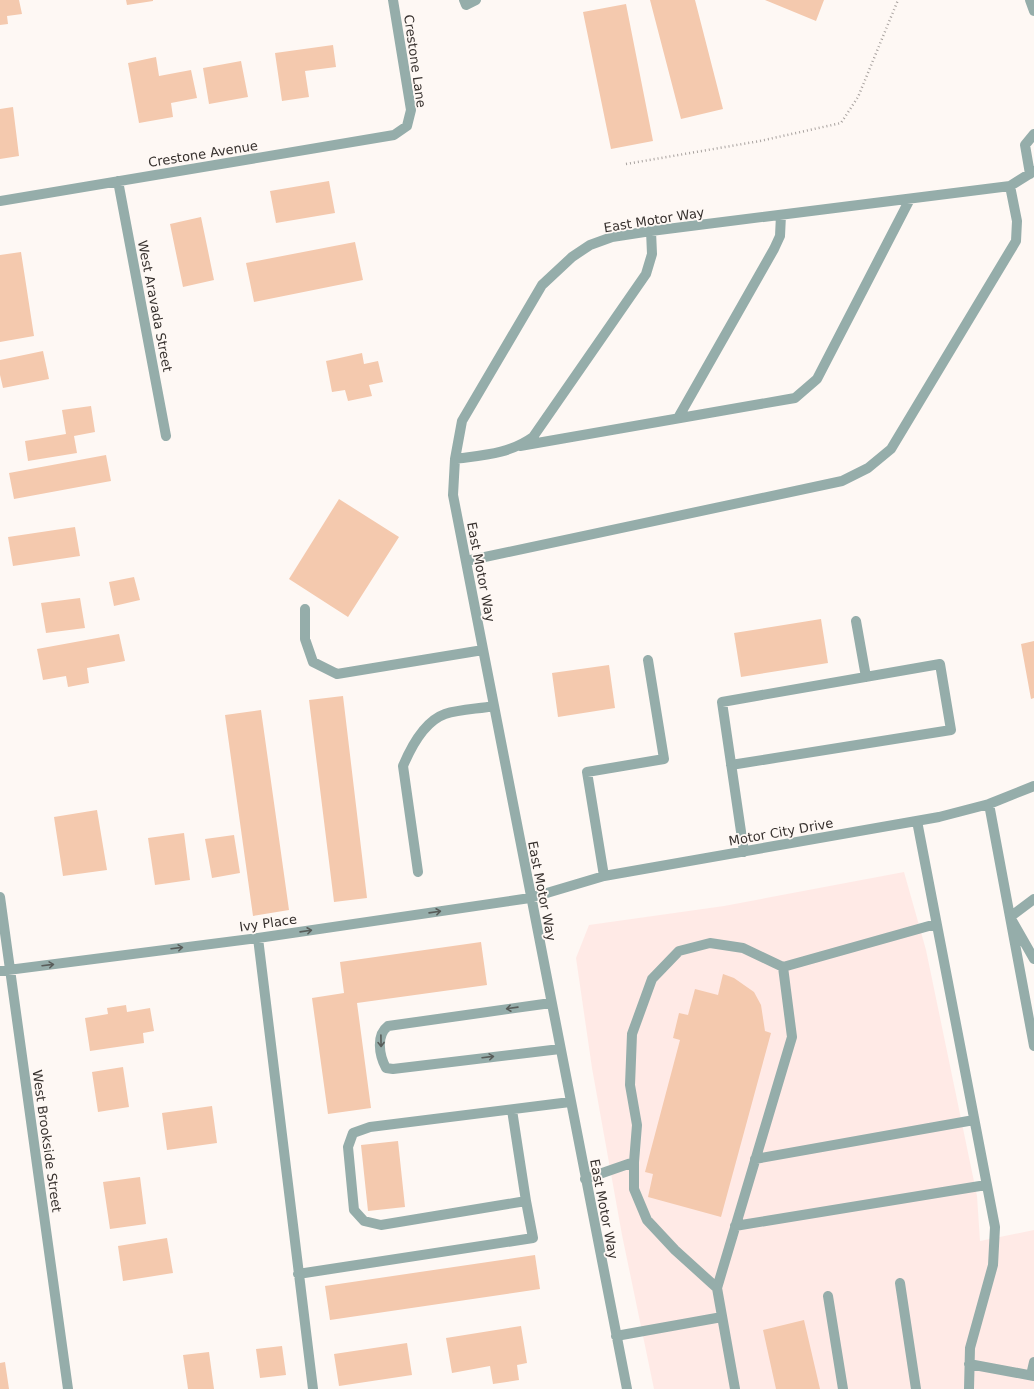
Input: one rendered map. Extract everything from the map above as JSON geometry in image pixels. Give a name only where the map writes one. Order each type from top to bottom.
[{"type":"street","name":"Crestone Lane","points":[[393,0],[410,105],[407,126]]},
{"type":"street","points":[[464,0],[466,5],[476,0]]},
{"type":"street","points":[[1030,0],[1034,11]]},
{"type":"street","name":"Crestone Avenue","points":[[0,201],[382,138],[394,135],[407,126]]},
{"type":"street","points":[[1032,173],[1026,145],[1034,134]]},
{"type":"street","name":"East Motor Way","points":[[627,1389],[530,898],[453,495],[455,459],[462,421],[542,285],[572,257],[590,246],[612,237],[652,231],[1010,186],[1032,173]]},
{"type":"street","name":"West Aravada Street","points":[[118,181],[166,436]]},
{"type":"street","points":[[466,561],[842,481],[868,468],[891,449],[1016,241],[1017,221],[1010,186]]},
{"type":"street","points":[[455,459],[501,453],[520,446],[795,398],[817,379],[910,199]]},
{"type":"street","points":[[678,418],[774,249],[780,236],[781,215]]},
{"type":"street","points":[[520,446],[533,437],[646,274],[652,254],[652,231]]},
{"type":"street","points":[[304,609],[305,639],[314,662],[337,674],[483,650]]},
{"type":"street","points":[[856,621],[866,677]]},
{"type":"street","points":[[604,876],[588,772],[664,759],[648,660]]},
{"type":"street","points":[[731,765],[951,730],[940,664],[722,702],[731,765],[744,852]]},
{"type":"street","points":[[418,872],[403,766],[410,750],[429,725],[444,714],[494,706]]},
{"type":"street","name":"Motor City Drive","points":[[530,898],[604,876],[917,821],[989,804],[1034,786]]},
{"type":"street","points":[[989,804],[1034,1046]]},
{"type":"street","points":[[917,821],[995,1227],[993,1265],[970,1348],[969,1389]]},
{"type":"street","name":"West Brookside Street","points":[[0,898],[5,971],[68,1389]]},
{"type":"street","name":"Ivy Place","points":[[5,971],[258,938],[530,898]]},
{"type":"street","points":[[1010,918],[1034,899]]},
{"type":"street","points":[[1010,918],[1034,958]]},
{"type":"street","points":[[717,1288],[675,1250],[648,1220],[634,1189],[634,1162],[637,1126],[630,1085],[632,1034],[652,979],[679,951],[710,943],[743,948],[784,967],[936,924]]},
{"type":"street","points":[[258,938],[313,1389]]},
{"type":"street","points":[[735,1389],[717,1288],[792,1036],[784,967]]},
{"type":"street","points":[[551,1003],[388,1026],[382,1031],[380,1038],[382,1062],[386,1068],[392,1069],[560,1048]]},
{"type":"street","points":[[526,1201],[381,1225],[364,1221],[354,1210],[348,1147],[353,1134],[370,1127],[570,1102]]},
{"type":"street","points":[[298,1274],[533,1238],[512,1110]]},
{"type":"street","points":[[755,1159],[974,1120]]},
{"type":"street","points":[[585,1178],[634,1162]]},
{"type":"street","points":[[735,1226],[986,1185]]},
{"type":"street","points":[[900,1283],[916,1389]]},
{"type":"street","points":[[828,1296],[843,1389]]},
{"type":"street","points":[[616,1336],[722,1317]]},
{"type":"street","points":[[969,1364],[1032,1376],[1034,1362]]},
{"type":"path","points":[[626,164],[760,141],[841,123],[858,97],[898,0]]},
{"type":"shaded area","points":[[904,872],[926,950],[977,1196],[980,1241],[1034,1230],[1034,1389],[654,1389],[622,1235],[592,1068],[576,958],[589,925],[724,906]]},
{"type":"building","points":[[0,0],[19,0],[22,14],[7,16],[8,24],[0,25]]},
{"type":"building","points":[[126,0],[153,0],[153,1],[127,5]]},
{"type":"building","points":[[650,0],[695,0],[723,109],[681,119]]},
{"type":"building","points":[[765,0],[824,0],[816,21]]},
{"type":"building","points":[[626,4],[653,141],[611,149],[583,12]]},
{"type":"building","points":[[333,45],[336,67],[305,71],[309,97],[282,101],[275,53]]},
{"type":"building","points":[[156,57],[159,76],[191,70],[197,98],[171,103],[173,117],[139,123],[128,63]]},
{"type":"building","points":[[241,61],[248,97],[209,104],[203,68]]},
{"type":"building","points":[[13,107],[19,156],[0,159],[0,109]]},
{"type":"building","points":[[329,181],[335,213],[276,223],[270,191]]},
{"type":"building","points":[[201,217],[214,280],[183,287],[170,224]]},
{"type":"building","points":[[355,242],[363,280],[254,302],[246,263]]},
{"type":"building","points":[[21,252],[34,336],[0,342],[0,255]]},
{"type":"building","points":[[43,351],[49,379],[3,388],[0,375],[0,360]]},
{"type":"building","points":[[362,353],[364,364],[378,361],[383,382],[369,385],[372,396],[348,401],[345,390],[332,392],[326,361]]},
{"type":"building","points":[[91,406],[95,432],[74,436],[77,453],[28,461],[25,441],[66,434],[62,410]]},
{"type":"building","points":[[106,455],[111,481],[14,499],[9,473]]},
{"type":"building","points":[[339,499],[399,537],[348,617],[289,579]]},
{"type":"building","points":[[75,527],[80,556],[13,566],[8,537]]},
{"type":"building","points":[[134,577],[140,600],[114,606],[109,582]]},
{"type":"building","points":[[80,598],[85,628],[46,633],[41,603]]},
{"type":"building","points":[[821,619],[828,663],[741,677],[734,633]]},
{"type":"building","points":[[119,634],[125,661],[87,668],[89,683],[68,687],[66,676],[43,680],[37,649]]},
{"type":"building","points":[[1034,641],[1034,698],[1031,699],[1021,644]]},
{"type":"building","points":[[609,665],[615,708],[558,717],[552,673]]},
{"type":"building","points":[[343,696],[367,898],[334,902],[309,700]]},
{"type":"building","points":[[261,710],[289,910],[253,916],[225,715]]},
{"type":"building","points":[[97,810],[107,870],[63,876],[54,817]]},
{"type":"building","points":[[184,833],[190,880],[155,885],[148,838]]},
{"type":"building","points":[[234,835],[240,873],[212,878],[205,839]]},
{"type":"building","points":[[481,942],[487,985],[357,1003],[371,1108],[328,1114],[312,998],[344,993],[340,962]]},
{"type":"building","points":[[723,974],[734,978],[754,992],[761,1005],[765,1031],[771,1033],[721,1217],[648,1197],[653,1174],[645,1172],[680,1040],[673,1038],[679,1013],[688,1015],[695,989],[718,995]]},
{"type":"building","points":[[126,1005],[127,1012],[150,1008],[154,1031],[143,1033],[144,1043],[90,1051],[85,1018],[108,1014],[107,1008]]},
{"type":"building","points":[[123,1067],[129,1107],[98,1112],[92,1072]]},
{"type":"building","points":[[212,1106],[217,1143],[167,1150],[162,1113]]},
{"type":"building","points":[[398,1141],[405,1207],[368,1211],[361,1145]]},
{"type":"building","points":[[140,1177],[146,1224],[110,1229],[103,1182]]},
{"type":"building","points":[[167,1238],[173,1273],[123,1281],[118,1246]]},
{"type":"building","points":[[535,1255],[540,1289],[330,1320],[325,1286]]},
{"type":"building","points":[[804,1320],[820,1389],[776,1389],[763,1330]]},
{"type":"building","points":[[521,1326],[527,1363],[517,1365],[519,1380],[493,1384],[490,1366],[452,1373],[446,1338]]},
{"type":"building","points":[[407,1343],[412,1375],[339,1386],[334,1354]]},
{"type":"building","points":[[282,1346],[286,1375],[260,1378],[256,1349]]},
{"type":"building","points":[[209,1352],[214,1389],[188,1389],[183,1355]]},
{"type":"building","points":[[5,1362],[9,1389],[0,1389],[0,1363]]}]
